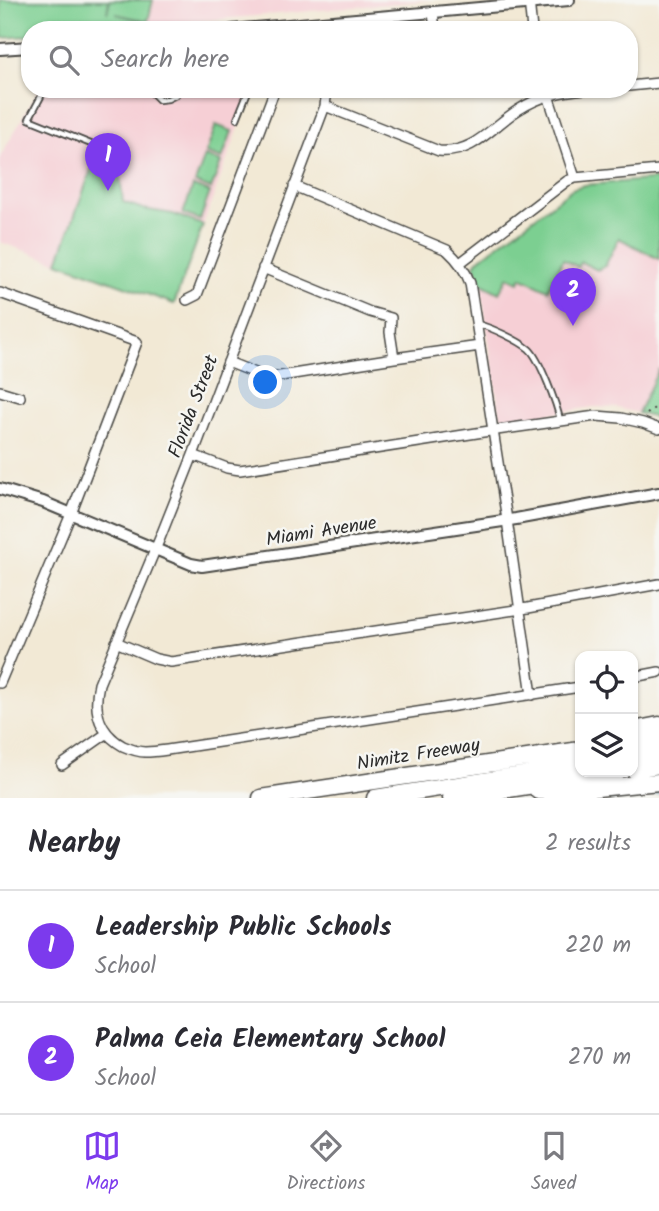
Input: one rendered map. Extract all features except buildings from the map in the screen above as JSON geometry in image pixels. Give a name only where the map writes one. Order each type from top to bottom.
[{"type":"highway","points":[[638,729],[659,725]]},
{"type":"highway","points":[[638,741],[659,738]]},
{"type":"highway","points":[[513,760],[521,750],[575,741]]},
{"type":"highway","points":[[316,798],[558,761],[573,751]]},
{"type":"highway","name":"Nimitz Freeway","points":[[261,798],[573,751]]},
{"type":"highway","points":[[638,757],[659,754]]},
{"type":"highway","points":[[638,768],[659,765]]},
{"type":"highway","points":[[375,798],[575,767]]},
{"type":"highway","points":[[451,798],[583,777]]},
{"type":"highway","points":[[501,789],[556,792],[659,782]]},
{"type":"street","points":[[360,21],[569,0]]},
{"type":"street","points":[[529,2],[531,21]]},
{"type":"street","points":[[433,12],[434,21]]},
{"type":"street","points":[[0,49],[21,48]]},
{"type":"street","points":[[638,85],[659,83]]},
{"type":"street","points":[[187,300],[197,295],[272,98]]},
{"type":"street","name":"Florida Street","points":[[106,734],[98,714],[96,698],[99,684],[193,455],[326,98]]},
{"type":"street","points":[[325,106],[439,151],[451,152],[463,149],[481,138],[537,98]]},
{"type":"street","points":[[549,98],[575,178]]},
{"type":"street","points":[[460,263],[567,181],[659,170]]},
{"type":"street","points":[[294,186],[447,250],[466,272],[477,324],[532,695]]},
{"type":"street","points":[[263,268],[370,312],[391,317],[394,358]]},
{"type":"street","points":[[0,293],[136,342],[71,514],[0,683]]},
{"type":"street","points":[[228,362],[258,374],[274,377],[480,346]]},
{"type":"street","points":[[0,391],[20,397]]},
{"type":"street","points":[[193,455],[240,470],[596,416],[621,418],[659,429]]},
{"type":"street","name":"Miami Avenue","points":[[0,489],[43,502],[191,564],[202,566],[507,520],[659,493]]},
{"type":"street","points":[[116,642],[156,659],[171,662],[520,609],[659,584]]},
{"type":"street","points":[[638,676],[659,672]]},
{"type":"street","points":[[62,765],[106,734],[135,751],[156,751],[575,688]]},
{"type":"lane","points":[[40,98],[29,119],[123,157]]},
{"type":"lane","points":[[237,119],[245,98]]},
{"type":"lane","points":[[477,324],[495,330],[530,350],[543,372],[560,421]]},
{"type":"path","points":[[643,423],[647,413],[659,404]]},
{"type":"shaded area","points":[[0,0],[433,0],[198,21],[21,21],[21,37],[2,38]]},
{"type":"shaded area","points":[[34,98],[250,98],[174,304],[0,242],[0,157]]},
{"type":"shaded area","points":[[659,179],[659,369],[638,413],[617,408],[594,407],[507,420],[501,418],[475,266],[477,261],[572,189],[584,185]]},
{"type":"green space","points":[[0,0],[109,0],[107,13],[110,0],[153,0],[148,21],[116,14],[143,21],[21,21],[21,37],[2,38]]},
{"type":"green space","points":[[216,125],[232,131],[222,159],[206,153]]},
{"type":"green space","points":[[205,156],[221,162],[211,189],[195,183]]},
{"type":"green space","points":[[95,159],[119,168],[123,202],[143,209],[173,214],[203,225],[174,304],[58,262]]},
{"type":"green space","points":[[659,179],[659,259],[619,238],[605,266],[597,270],[581,262],[578,267],[563,259],[548,290],[521,277],[519,282],[508,277],[499,293],[480,283],[475,266],[477,261],[572,189],[584,185]]},
{"type":"green space","points":[[193,186],[210,192],[200,220],[183,214]]},
{"type":"green space","points":[[659,369],[659,419],[638,413]]},
{"type":"waterway","points":[[610,798],[659,794]]},
{"type":"place","name":"Leadership Public Schools","points":[[108,191]]},
{"type":"place","name":"Palma Ceia Elementary School","points":[[573,326]]}]
